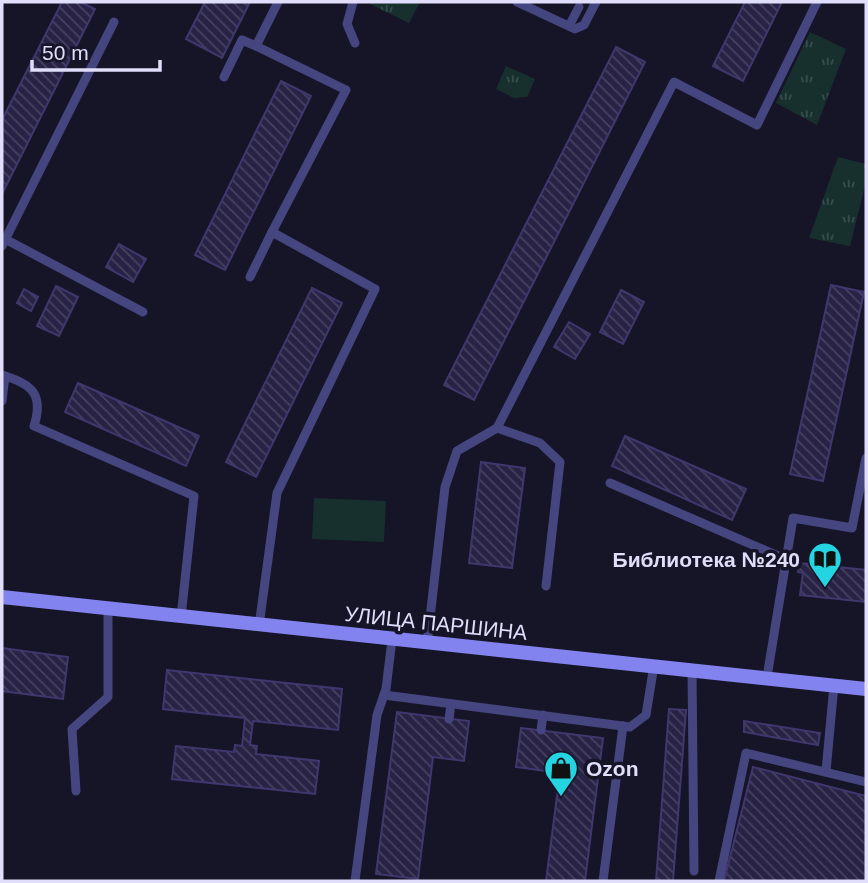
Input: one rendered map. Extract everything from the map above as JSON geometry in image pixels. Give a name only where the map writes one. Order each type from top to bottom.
[{"type":"street","name":"УЛИЦА ПАРШИНА","points":[[2,597],[866,689]]},
{"type":"lane","points":[[256,46],[278,2]]},
{"type":"lane","points":[[353,2],[347,24],[355,43]]},
{"type":"lane","points":[[517,2],[530,5],[575,29],[584,25],[596,2]]},
{"type":"lane","points":[[427,644],[444,487],[457,452],[497,428],[674,82],[757,125],[817,2]]},
{"type":"lane","points":[[569,26],[579,7]]},
{"type":"lane","points":[[114,22],[3,242],[143,312]]},
{"type":"lane","points":[[224,77],[242,40],[346,90],[250,277]]},
{"type":"lane","points":[[259,626],[277,493],[375,289],[272,232]]},
{"type":"lane","points":[[2,401],[3,376],[18,380],[34,391],[39,408],[34,426],[194,496],[181,617]]},
{"type":"lane","points":[[497,428],[540,443],[561,461],[547,586]]},
{"type":"lane","points":[[768,677],[793,518],[852,528],[866,458]]},
{"type":"lane","points":[[610,483],[785,559]]},
{"type":"lane","points":[[76,791],[72,729],[108,697],[108,609]]},
{"type":"lane","points":[[355,881],[377,715],[384,695],[393,640]]},
{"type":"lane","points":[[384,695],[623,726],[638,724],[646,715],[654,665]]},
{"type":"lane","points":[[692,669],[694,871]]},
{"type":"lane","points":[[827,771],[834,685]]},
{"type":"lane","points":[[449,719],[451,704]]},
{"type":"lane","points":[[541,730],[543,715]]},
{"type":"lane","points":[[603,881],[623,726]]},
{"type":"lane","points":[[719,881],[746,753],[866,782]]},
{"type":"green space","points":[[420,2],[409,23],[370,4]]},
{"type":"green space","points":[[810,32],[846,49],[817,125],[776,103]]},
{"type":"green space","points":[[506,66],[535,79],[527,97],[514,98],[496,89]]},
{"type":"green space","points":[[838,157],[866,164],[866,181],[850,246],[809,238]]},
{"type":"green space","points":[[314,498],[386,501],[384,542],[312,539]]},
{"type":"building","points":[[62,2],[80,2],[95,9],[2,194],[2,120]]},
{"type":"building","points":[[205,2],[250,2],[222,58],[186,39]]},
{"type":"building","points":[[745,2],[782,2],[743,81],[713,66]]},
{"type":"building","points":[[616,47],[645,62],[474,400],[444,385]]},
{"type":"building","points":[[281,81],[311,96],[225,270],[195,255]]},
{"type":"building","points":[[119,244],[146,259],[133,282],[106,267]]},
{"type":"building","points":[[831,285],[864,292],[823,481],[790,474]]},
{"type":"building","points":[[56,286],[78,297],[59,336],[37,326]]},
{"type":"building","points":[[312,288],[342,303],[256,477],[226,462]]},
{"type":"building","points":[[24,289],[38,297],[31,311],[17,303]]},
{"type":"building","points":[[621,290],[644,302],[623,344],[600,332]]},
{"type":"building","points":[[569,322],[590,334],[575,359],[554,347]]},
{"type":"building","points":[[78,383],[199,436],[186,466],[65,412]]},
{"type":"building","points":[[625,436],[746,489],[732,520],[612,466]]},
{"type":"building","points":[[481,462],[525,468],[512,568],[469,563]]},
{"type":"building","points":[[799,563],[866,570],[866,602],[800,595],[803,573],[798,572]]},
{"type":"building","points":[[2,648],[68,657],[63,699],[2,691]]},
{"type":"building","points":[[167,670],[342,689],[338,730],[253,721],[250,745],[257,746],[256,754],[319,761],[315,794],[172,779],[176,746],[234,752],[235,745],[242,746],[245,718],[163,709]]},
{"type":"building","points":[[669,709],[686,710],[673,881],[656,881]]},
{"type":"building","points":[[397,712],[469,721],[464,761],[433,757],[418,879],[376,874]]},
{"type":"building","points":[[744,721],[820,733],[818,745],[744,732]]},
{"type":"building","points":[[521,728],[603,738],[585,881],[546,881],[560,773],[516,767]]},
{"type":"building","points":[[753,767],[866,796],[866,881],[724,881]]},
{"type":"place","name":"Библиотека №240","points":[[825,589]]},
{"type":"place","name":"Ozon","points":[[561,798]]}]
